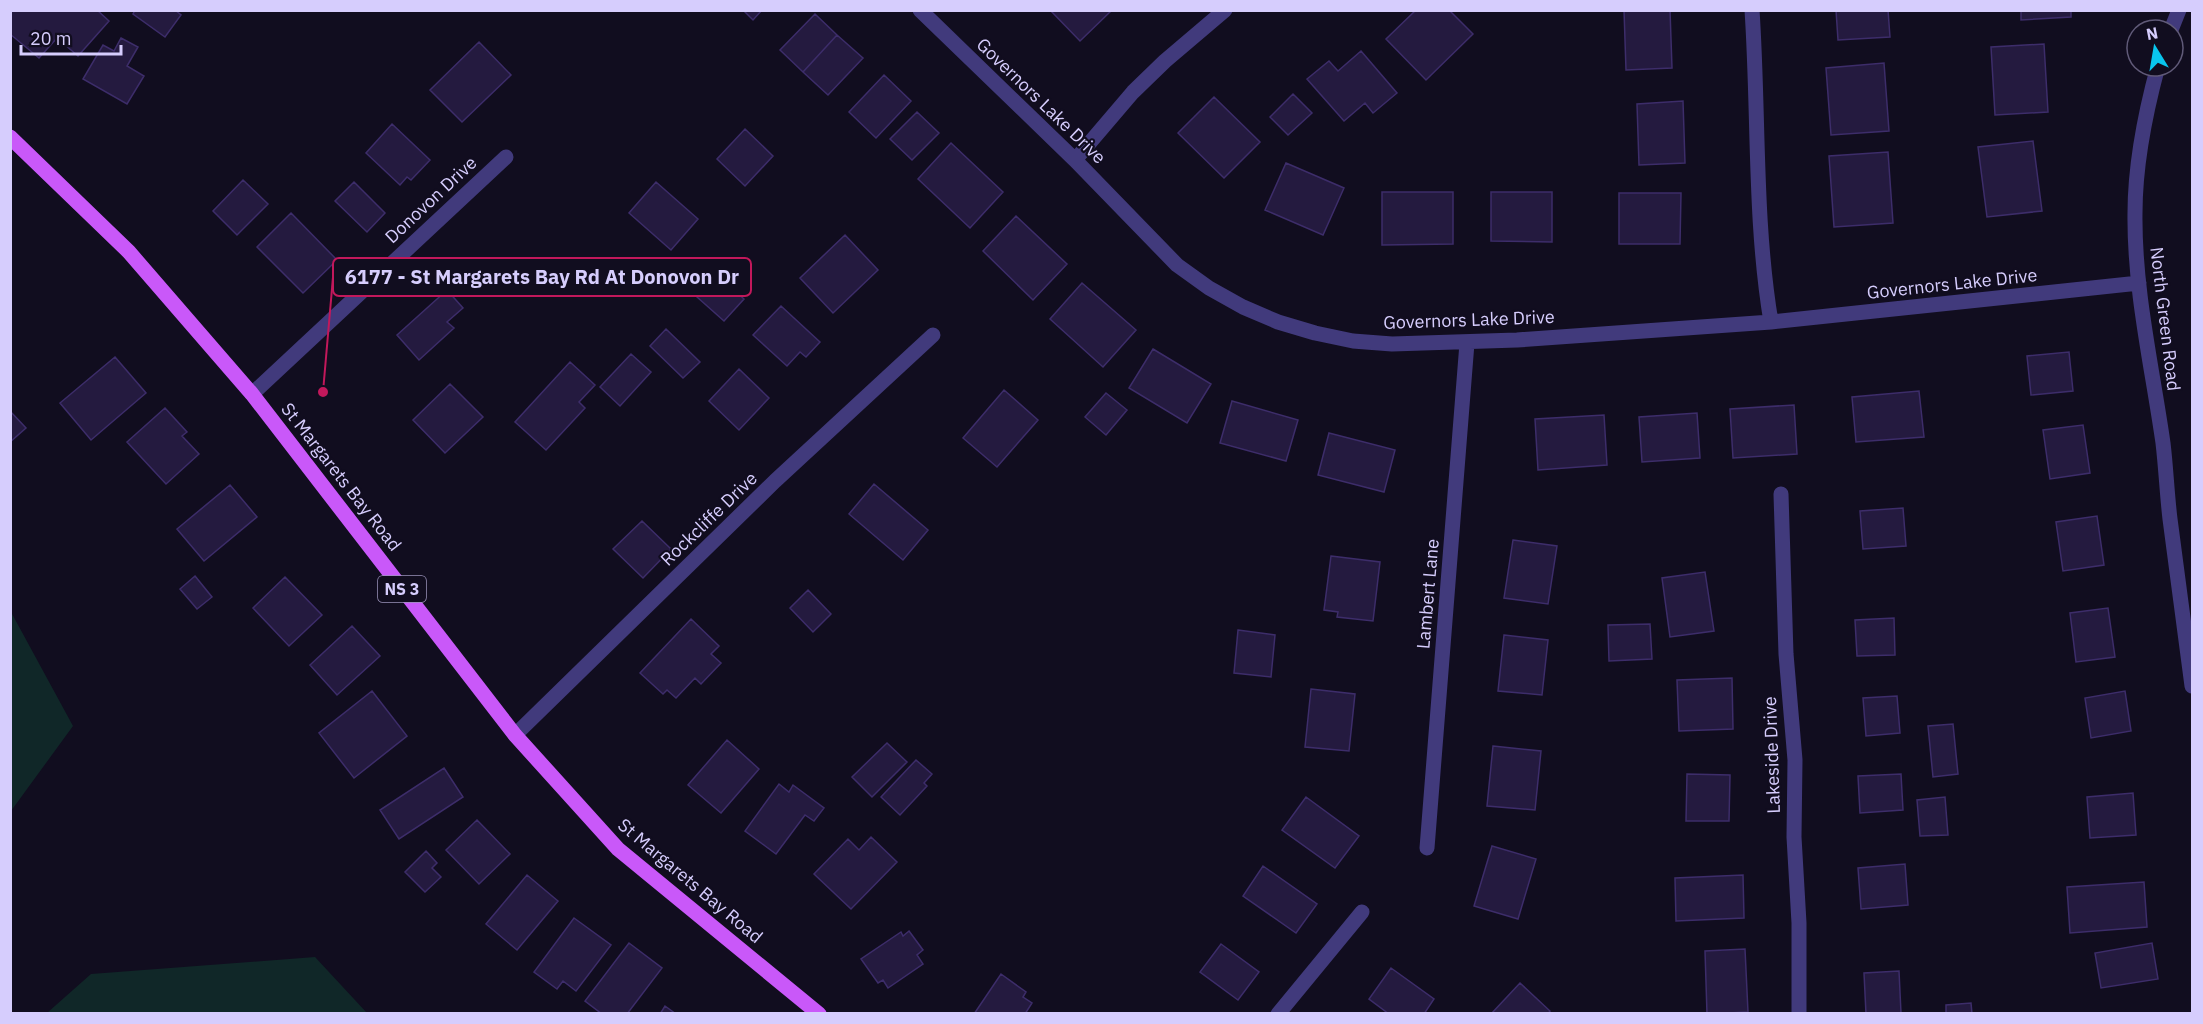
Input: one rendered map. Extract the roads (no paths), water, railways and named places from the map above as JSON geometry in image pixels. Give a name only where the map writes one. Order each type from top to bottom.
[{"type":"main road","name":"St Margarets Bay Road","points":[[10,137],[129,252],[252,394],[514,735],[618,849],[819,1014]]},
{"type":"street","name":"Governors Lake Drive","points":[[920,10],[1075,160],[1177,265],[1209,288],[1243,307],[1287,325],[1315,333],[1392,344],[1467,343],[1771,322],[2139,283]]},
{"type":"street","points":[[1075,160],[1133,92],[1165,61],[1225,10]]},
{"type":"street","points":[[1752,10],[1761,229],[1765,286],[1771,322]]},
{"type":"street","name":"North Green Road","points":[[2155,78],[2145,119],[2136,181],[2135,213],[2139,283],[2193,686]]},
{"type":"street","name":"Donovon Drive","points":[[252,394],[506,157]]},
{"type":"street","name":"Rockcliffe Drive","points":[[514,735],[775,482],[933,335]]},
{"type":"street","name":"Lambert Lane","points":[[1427,848],[1467,343]]},
{"type":"street","name":"Lakeside Drive","points":[[1781,494],[1786,654],[1795,760],[1794,837],[1800,1014]]},
{"type":"street","points":[[1278,1014],[1362,912]]},
{"type":"place","name":"6177 - St Margarets Bay Rd At Donovon Dr","points":[[323,392]]}]
